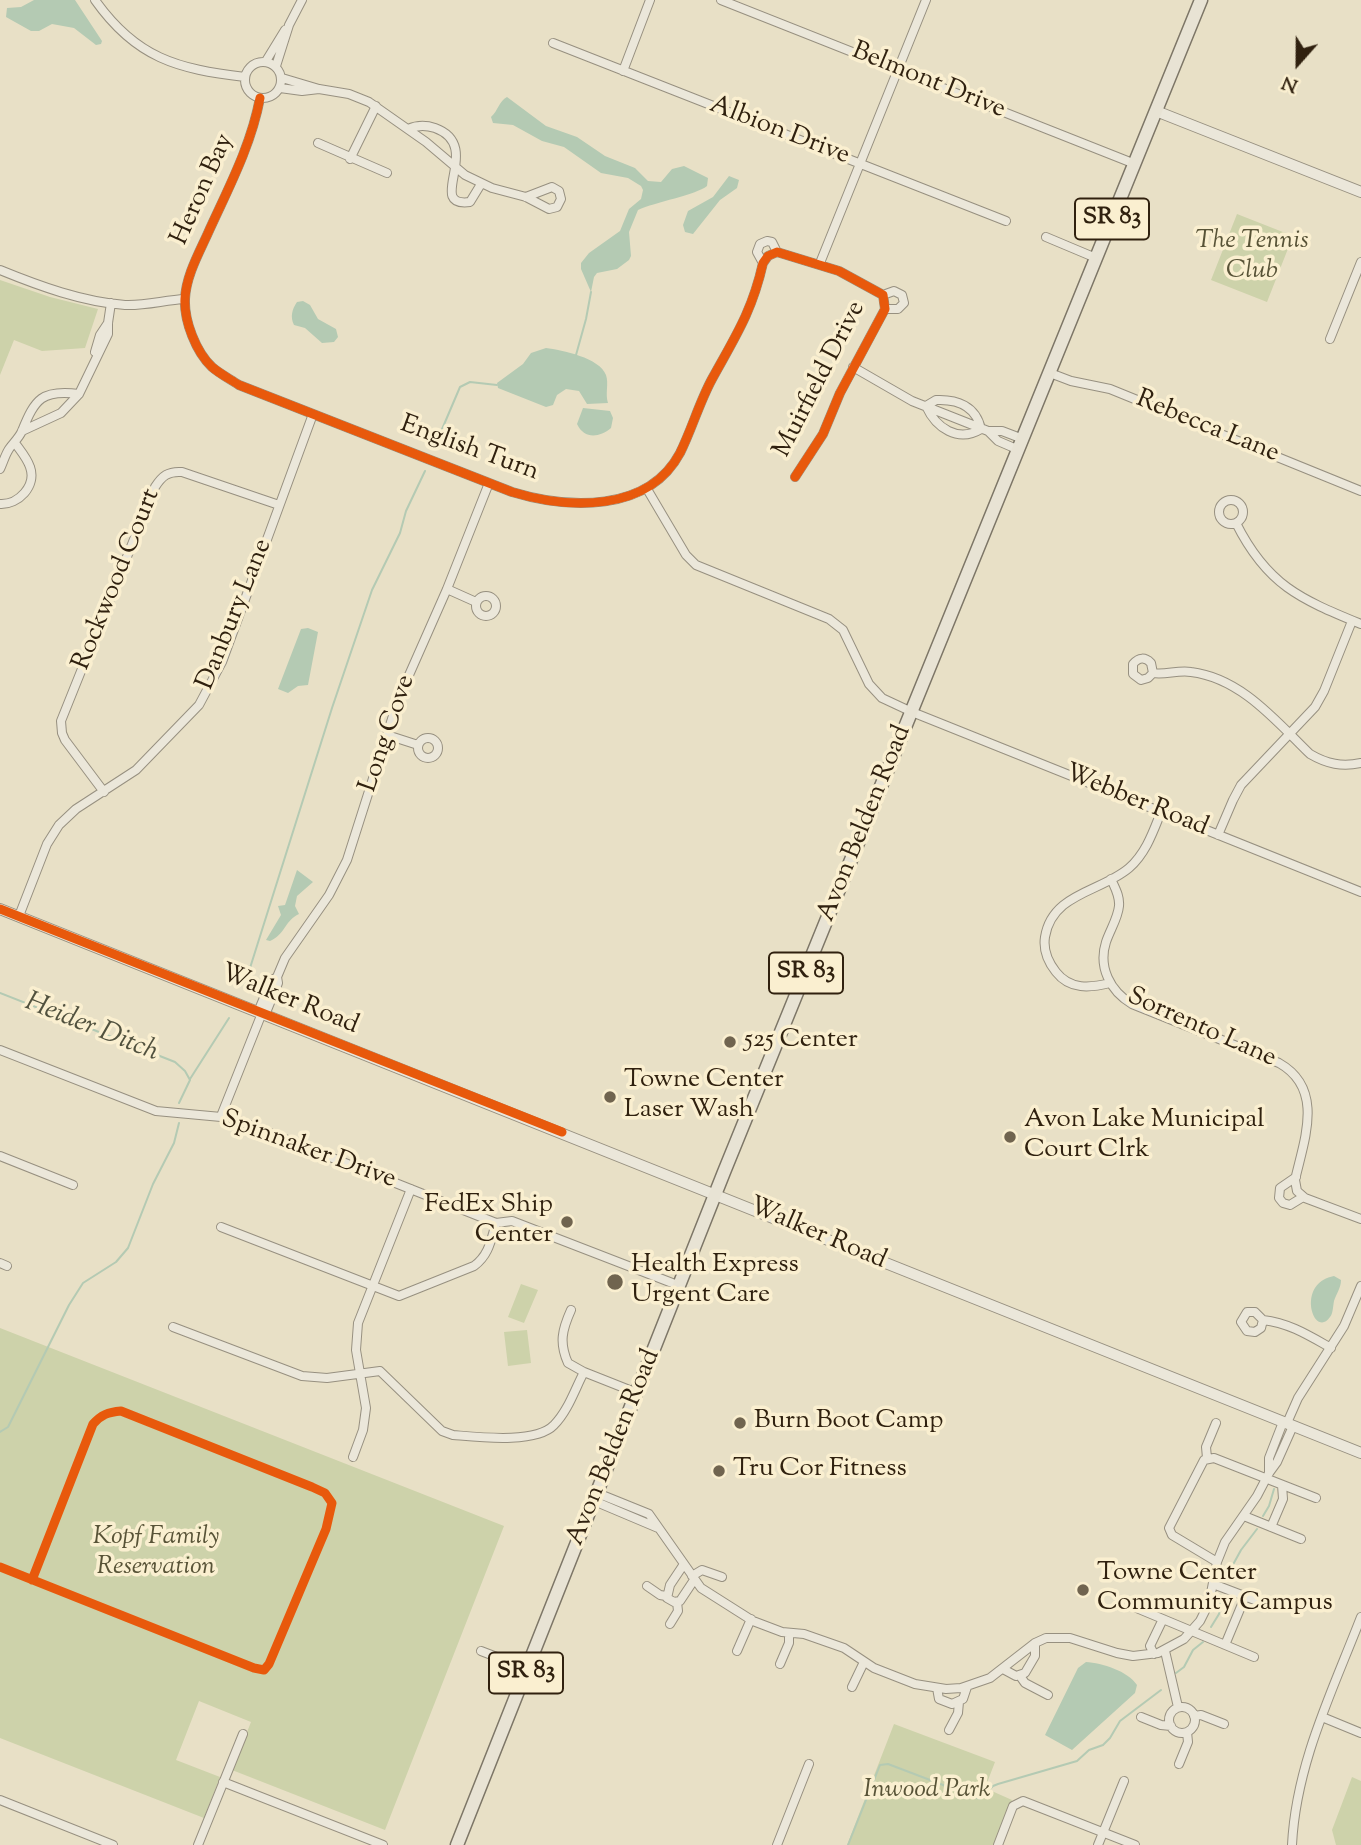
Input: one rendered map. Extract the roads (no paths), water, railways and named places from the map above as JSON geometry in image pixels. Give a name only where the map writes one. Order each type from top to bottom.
[{"type":"main road","name":"Avon Belden Road","points":[[457,1845],[716,1194],[1201,0]]},
{"type":"street","points":[[95,0],[127,37],[153,55],[195,71],[245,77]]},
{"type":"street","points":[[281,83],[276,66],[280,45],[302,0]]},
{"type":"street","points":[[623,71],[650,0]]},
{"type":"street","name":"Belmont Drive","points":[[721,0],[1135,164]]},
{"type":"street","points":[[764,263],[768,256],[777,252],[820,263],[926,0]]},
{"type":"street","name":"Albion Drive","points":[[553,43],[1006,221]]},
{"type":"street","points":[[266,61],[280,45]]},
{"type":"street","points":[[276,66],[266,61],[250,66],[245,77],[247,88],[260,98],[272,96],[281,83]]},
{"type":"street","points":[[281,83],[349,94],[376,106],[481,184],[526,197]]},
{"type":"street","name":"Heron Bay","points":[[185,299],[195,262],[252,134],[260,98]]},
{"type":"street","points":[[350,159],[376,106]]},
{"type":"street","points":[[1156,111],[1361,192]]},
{"type":"street","points":[[408,129],[415,126],[438,129],[457,147],[458,158],[451,189],[457,201],[470,202],[481,184]]},
{"type":"street","points":[[318,143],[387,173]]},
{"type":"street","points":[[1046,237],[1096,258]]},
{"type":"street","name":"English Turn","points":[[185,299],[196,344],[211,367],[239,385],[526,496],[576,503],[618,499],[647,489],[671,466],[680,452],[695,413],[748,315],[764,263],[757,253],[760,244],[772,242],[777,252]]},
{"type":"street","points":[[1330,339],[1361,262]]},
{"type":"street","name":"Muirfield Drive","points":[[795,477],[823,435],[884,302],[848,275],[820,263]]},
{"type":"street","points":[[0,270],[39,285],[111,303],[128,305],[185,299]]},
{"type":"street","points":[[22,431],[61,413],[79,394],[94,362],[111,303]]},
{"type":"street","points":[[853,367],[926,406],[984,430],[1002,431],[1021,444]]},
{"type":"street","name":"Rebecca Lane","points":[[1050,373],[1071,381],[1110,389],[1361,491]]},
{"type":"street","points":[[0,469],[10,447],[22,431],[26,416],[38,400],[54,393],[79,394]]},
{"type":"street","points":[[926,406],[936,400],[958,402],[971,409],[984,430]]},
{"type":"street","points":[[926,406],[930,417],[947,431],[962,435],[984,430]]},
{"type":"street","name":"Danbury Lane","points":[[19,916],[55,831],[70,813],[136,770],[188,719],[208,691],[222,662],[313,414]]},
{"type":"street","points":[[0,504],[22,497],[31,480],[30,466],[15,443]]},
{"type":"street","name":"Rockwood Court","points":[[104,792],[65,740],[61,721],[155,487],[169,472],[182,472],[279,505]]},
{"type":"street","name":"Long Cove","points":[[221,1116],[262,1013],[278,984],[277,976],[285,958],[329,895],[347,860],[411,667],[447,589],[489,483]]},
{"type":"street","name":"Webber Road","points":[[647,489],[686,555],[696,565],[829,619],[843,630],[869,684],[882,698],[1361,892]]},
{"type":"street","points":[[1218,835],[1241,785],[1320,699],[1357,622],[1307,602],[1286,588],[1258,561],[1236,523]]},
{"type":"street","points":[[447,589],[476,602]]},
{"type":"street","points":[[1153,673],[1190,672],[1234,687],[1250,696],[1310,754],[1328,763],[1342,766],[1361,764]]},
{"type":"street","points":[[387,735],[418,745]]},
{"type":"street","points":[[1110,983],[1085,987],[1065,980],[1051,965],[1045,944],[1049,924],[1062,907],[1078,895],[1129,867],[1142,853],[1161,812]]},
{"type":"street","name":"Sorrento Lane","points":[[1111,879],[1119,904],[1104,953],[1105,971],[1117,993],[1132,1004],[1279,1063],[1294,1074],[1305,1089],[1309,1107],[1296,1187],[1303,1197],[1361,1219]]},
{"type":"street","name":"Walker Road","points":[[0,909],[1361,1453]]},
{"type":"street","name":"Spinnaker Drive","points":[[0,1050],[149,1109],[176,1114],[221,1116],[239,1121],[496,1223],[520,1223],[680,1286]]},
{"type":"street","points":[[0,1156],[73,1185]]},
{"type":"street","name":"Sorrento Lane","points":[[1296,1177],[1280,1188],[1279,1198],[1290,1205],[1303,1197]]},
{"type":"street","points":[[353,1457],[366,1415],[356,1334],[411,1189]]},
{"type":"street","points":[[221,1227],[399,1296],[474,1266],[483,1259],[488,1250],[496,1223]]},
{"type":"street","points":[[596,1497],[658,1528],[693,1578],[709,1594],[751,1619],[775,1630],[804,1634],[844,1648],[864,1662],[915,1684],[937,1688],[967,1687],[1003,1670],[1035,1643],[1046,1638],[1063,1637],[1133,1656],[1165,1651],[1192,1632],[1206,1609],[1217,1562],[1225,1542],[1277,1462],[1298,1398],[1344,1326],[1361,1286]]},
{"type":"street","points":[[571,1311],[561,1335],[561,1345],[568,1363],[584,1373],[637,1393]]},
{"type":"street","points":[[1262,1320],[1281,1322],[1298,1328],[1331,1348]]},
{"type":"street","points":[[173,1327],[302,1376],[327,1378],[376,1370],[384,1373],[445,1433],[489,1436],[538,1434],[551,1428],[565,1410],[584,1373]]},
{"type":"street","points":[[1208,1458],[1206,1447],[1216,1423]]},
{"type":"street","points":[[1217,1562],[1172,1535],[1169,1528],[1201,1463],[1208,1458],[1268,1476],[1282,1485],[1316,1497]]},
{"type":"street","points":[[1271,1527],[1283,1499],[1282,1485]]},
{"type":"street","points":[[1244,1516],[1301,1539]]},
{"type":"street","points":[[666,1596],[684,1564]]},
{"type":"street","points":[[647,1586],[677,1602],[682,1599],[693,1578],[702,1570],[722,1577]]},
{"type":"street","points":[[1213,1584],[1273,1608]]},
{"type":"street","points":[[1225,1645],[1245,1597]]},
{"type":"street","points":[[670,1624],[678,1611],[677,1602]]},
{"type":"street","points":[[1134,1606],[1254,1657]]},
{"type":"street","points":[[1292,1845],[1293,1819],[1301,1777],[1321,1717],[1361,1618]]},
{"type":"street","points":[[737,1651],[751,1619]]},
{"type":"street","points":[[1154,1654],[1150,1646],[1163,1619]]},
{"type":"street","points":[[780,1664],[789,1643],[789,1633]]},
{"type":"street","points":[[1003,1670],[1020,1676],[1028,1670],[1035,1656],[1035,1643]]},
{"type":"street","points":[[481,1651],[527,1669]]},
{"type":"street","points":[[1165,1651],[1178,1707]]},
{"type":"street","points":[[852,1687],[864,1662]]},
{"type":"street","points":[[1020,1676],[1025,1683],[1048,1695]]},
{"type":"street","points":[[937,1688],[937,1696],[943,1702],[951,1704],[959,1702],[965,1696],[967,1687]]},
{"type":"street","points":[[949,1730],[958,1713],[959,1702]]},
{"type":"street","points":[[1178,1707],[1188,1710],[1194,1716]]},
{"type":"street","points":[[1171,1726],[1170,1714],[1178,1707]]},
{"type":"street","points":[[1194,1716],[1201,1715],[1224,1724]]},
{"type":"street","points":[[1141,1717],[1171,1726],[1178,1732],[1187,1732],[1193,1726],[1194,1716]]},
{"type":"street","points":[[1321,1717],[1361,1733]]},
{"type":"street","points":[[1179,1764],[1188,1742],[1187,1732]]},
{"type":"street","points":[[198,1845],[243,1734]]},
{"type":"street","points":[[777,1845],[809,1764]]},
{"type":"street","points":[[1098,1845],[1124,1781]]},
{"type":"street","points":[[223,1782],[383,1845]]},
{"type":"street","points":[[0,1800],[113,1845]]},
{"type":"street","points":[[998,1845],[1013,1807],[1018,1802],[1030,1803],[1135,1845]]},
{"type":"waterway","points":[[576,355],[591,292]]},
{"type":"waterway","points":[[434,448],[460,387],[470,382],[497,385]]},
{"type":"waterway","points":[[244,987],[372,590],[400,533],[406,511],[425,471]]},
{"type":"waterway","name":"Heider Ditch","points":[[0,993],[175,1062],[190,1080],[179,1103]]},
{"type":"waterway","points":[[190,1079],[229,1018]]},
{"type":"waterway","name":"Heider Ditch","points":[[0,1432],[8,1427],[69,1305],[83,1283],[116,1262],[128,1248],[153,1184],[174,1143],[179,1123]]},
{"type":"waterway","points":[[1263,1516],[1274,1489]]},
{"type":"waterway","points":[[1224,1581],[1241,1550],[1257,1529]]},
{"type":"waterway","points":[[1211,1627],[1219,1614],[1221,1595]]},
{"type":"waterway","points":[[1176,1673],[1184,1667],[1193,1650],[1203,1642]]},
{"type":"waterway","points":[[848,1845],[880,1765],[888,1764],[980,1799],[998,1784],[1077,1761],[1089,1750],[1103,1745],[1120,1721],[1161,1690]]},
{"type":"place","name":"525 Center","points":[[730,1042]]},
{"type":"place","name":"Towne Center Laser Wash","points":[[610,1097]]},
{"type":"place","name":"Avon Lake Municipal Court Clrk","points":[[1010,1137]]},
{"type":"place","name":"FedEx Ship Center","points":[[567,1222]]},
{"type":"place","name":"Health Express Urgent Care","points":[[615,1282]]},
{"type":"place","name":"Burn Boot Camp","points":[[740,1423]]},
{"type":"place","name":"Tru Cor Fitness","points":[[719,1471]]},
{"type":"place","name":"Towne Center Community Campus","points":[[1083,1590]]},
{"type":"park label","name":"The Tennis Club","points":[[1252,258]]},
{"type":"park label","name":"Kopf Family Reservation","points":[[156,1554]]},
{"type":"park label","name":"Inwood Park","points":[[927,1792]]}]
